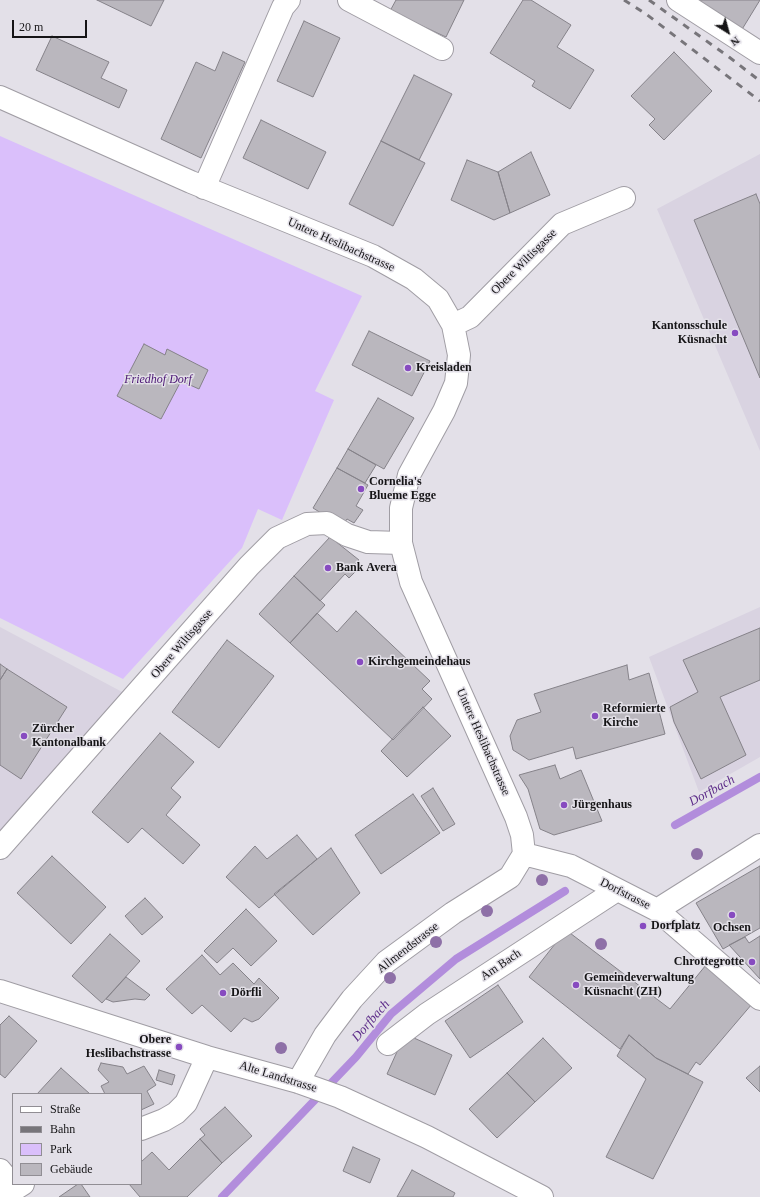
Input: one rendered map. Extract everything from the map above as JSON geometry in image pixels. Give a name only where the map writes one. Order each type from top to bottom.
[{"type":"street","points":[[204,188],[283,7],[289,0]]},
{"type":"street","points":[[349,0],[442,50]]},
{"type":"street","points":[[678,0],[760,53]]},
{"type":"street","name":"Untere Heslibachstrasse","points":[[0,97],[204,188],[373,256],[414,279],[438,299],[453,325],[459,355],[456,383],[444,411],[409,475],[401,508],[401,544],[412,582],[516,817],[522,834],[524,854]]},
{"type":"street","name":"Obere Wiltisgasse","points":[[453,325],[470,317],[562,224],[624,198]]},
{"type":"street","name":"Obere Wiltisgasse","points":[[0,848],[249,566],[276,538],[307,524],[326,523],[347,534],[368,542],[401,544]]},
{"type":"street","name":"Dorfstrasse","points":[[524,854],[571,866],[657,910],[760,845]]},
{"type":"street","name":"Allmendstrasse","points":[[301,1083],[330,1029],[352,999],[386,962],[453,913],[510,877],[524,854]]},
{"type":"street","name":"Am Bach","points":[[388,1044],[427,1014],[617,890]]},
{"type":"street","points":[[657,910],[760,999]]},
{"type":"street","name":"Alte Landstrasse","points":[[0,991],[207,1057],[255,1069],[301,1083],[340,1097],[427,1137],[542,1197]]},
{"type":"street","points":[[142,1129],[164,1120],[176,1113],[186,1103],[207,1057]]},
{"type":"street","points":[[0,1170],[13,1190]]},
{"type":"shaded area","name":"Kantonsschule Küsnacht","points":[[760,154],[760,451],[657,209]]},
{"type":"shaded area","points":[[760,607],[760,757],[699,792],[649,657]]},
{"type":"shaded area","points":[[0,627],[126,694],[0,834]]},
{"type":"green space","name":"Friedhof Dorf","points":[[0,136],[362,296],[315,391],[334,400],[282,520],[258,509],[242,548],[123,679],[0,618]]},
{"type":"building","points":[[97,0],[164,0],[151,26]]},
{"type":"building","points":[[396,0],[464,0],[446,37],[390,11]]},
{"type":"building","points":[[523,0],[531,0],[571,25],[557,47],[594,70],[570,109],[532,86],[535,81],[490,53]]},
{"type":"building","points":[[701,0],[760,0],[741,31],[699,3]]},
{"type":"building","points":[[304,21],[340,38],[313,97],[277,81]]},
{"type":"building","points":[[52,36],[109,62],[101,78],[127,90],[119,108],[36,70]]},
{"type":"building","points":[[223,52],[245,62],[201,158],[161,139],[196,62],[215,71]]},
{"type":"building","points":[[674,52],[712,91],[664,140],[649,125],[655,119],[631,96]]},
{"type":"building","points":[[414,75],[452,94],[419,160],[381,141]]},
{"type":"building","points":[[261,120],[326,152],[308,189],[243,158]]},
{"type":"building","points":[[381,141],[425,163],[393,226],[349,204]]},
{"type":"building","points":[[531,152],[550,195],[510,213],[498,172]]},
{"type":"building","points":[[467,160],[498,172],[510,213],[494,220],[451,200]]},
{"type":"building","points":[[756,194],[760,204],[760,378],[694,220]]},
{"type":"building","points":[[369,331],[430,361],[412,396],[352,365]]},
{"type":"building","points":[[144,344],[165,355],[167,349],[208,370],[199,389],[181,381],[161,419],[117,396]]},
{"type":"building","points":[[378,398],[414,418],[384,469],[348,449]]},
{"type":"building","points":[[348,449],[376,465],[365,483],[337,468]]},
{"type":"building","points":[[337,468],[368,485],[356,506],[363,510],[354,523],[347,519],[342,526],[313,508]]},
{"type":"building","name":"Bank Avera","points":[[330,537],[359,560],[353,566],[357,570],[349,578],[345,574],[320,601],[294,576]]},
{"type":"building","points":[[294,576],[325,605],[290,643],[259,614]]},
{"type":"building","name":"Kirchgemeindehaus","points":[[356,611],[430,681],[422,689],[432,699],[393,740],[290,643],[317,613],[337,632]]},
{"type":"building","points":[[760,628],[760,680],[720,697],[746,755],[701,779],[674,722],[670,707],[698,692],[683,660]]},
{"type":"building","points":[[227,640],[274,676],[219,748],[172,712]]},
{"type":"building","points":[[0,664],[7,669],[0,680]]},
{"type":"building","name":"Reformierte Kirche","points":[[627,665],[629,680],[649,673],[665,734],[576,759],[573,747],[529,760],[513,750],[510,736],[517,720],[541,712],[534,694]]},
{"type":"building","name":"Zürcher Kantonalbank","points":[[7,669],[67,707],[21,779],[0,765],[0,680]]},
{"type":"building","points":[[423,707],[451,736],[407,777],[381,751]]},
{"type":"building","points":[[160,733],[194,762],[171,788],[181,797],[166,815],[200,845],[183,864],[142,828],[128,843],[92,812]]},
{"type":"building","name":"Jürgenhaus","points":[[555,765],[560,779],[581,770],[602,821],[554,835],[540,829],[528,789],[519,775]]},
{"type":"building","points":[[433,788],[455,824],[443,831],[421,796]]},
{"type":"building","points":[[413,794],[440,833],[381,874],[355,835]]},
{"type":"building","points":[[297,835],[317,859],[259,908],[226,877],[255,846],[267,859]]},
{"type":"building","points":[[331,848],[360,893],[313,935],[274,894]]},
{"type":"building","points":[[52,856],[106,907],[71,944],[17,893]]},
{"type":"building","name":"Ochsen","points":[[760,866],[760,928],[723,949],[696,903]]},
{"type":"building","points":[[145,898],[163,917],[142,935],[125,916]]},
{"type":"building","points":[[246,909],[277,941],[251,966],[233,948],[217,963],[204,951]]},
{"type":"building","points":[[566,930],[670,1009],[706,965],[752,1004],[700,1065],[696,1062],[688,1074],[656,1058],[629,1035],[620,1049],[529,977]]},
{"type":"building","points":[[110,934],[140,961],[102,1003],[72,976]]},
{"type":"building","name":"Chrottegrotte","points":[[760,936],[760,979],[729,945],[745,937],[749,943]]},
{"type":"building","name":"Dörfli","points":[[202,955],[220,975],[233,963],[254,984],[259,978],[279,998],[259,1019],[252,1022],[244,1018],[231,1032],[202,1005],[192,1014],[166,989]]},
{"type":"building","points":[[126,977],[150,995],[145,1000],[135,999],[113,1002],[106,999]]},
{"type":"building","points":[[498,985],[523,1022],[470,1058],[445,1021]]},
{"type":"building","points":[[9,1016],[37,1041],[5,1078],[0,1074],[0,1025]]},
{"type":"building","points":[[405,1034],[452,1055],[435,1095],[387,1074]]},
{"type":"building","points":[[629,1035],[656,1058],[703,1082],[653,1179],[606,1157],[646,1079],[617,1056]]},
{"type":"building","points":[[543,1038],[572,1068],[535,1102],[507,1073]]},
{"type":"building","points":[[101,1063],[123,1067],[127,1074],[144,1066],[156,1085],[147,1091],[154,1104],[142,1110],[142,1093],[104,1093],[101,1086],[109,1082],[98,1070]]},
{"type":"building","points":[[760,1066],[760,1092],[746,1078]]},
{"type":"building","points":[[61,1068],[89,1093],[38,1093]]},
{"type":"building","points":[[159,1070],[175,1075],[172,1085],[156,1080]]},
{"type":"building","points":[[507,1073],[535,1102],[497,1138],[469,1109]]},
{"type":"building","points":[[225,1107],[252,1136],[222,1163],[200,1139],[205,1135],[200,1129]]},
{"type":"building","points":[[200,1139],[222,1163],[187,1197],[140,1197],[130,1185],[142,1185],[142,1161],[152,1152],[169,1170]]},
{"type":"building","points":[[353,1147],[380,1159],[370,1183],[343,1171]]},
{"type":"building","points":[[412,1170],[455,1193],[453,1197],[397,1197]]},
{"type":"building","points":[[77,1185],[82,1185],[90,1197],[59,1197]]},
{"type":"waterway","name":"Dorfbach","points":[[675,825],[760,777]]},
{"type":"waterway","name":"Dorfbach","points":[[222,1197],[356,1057],[391,1014],[456,959],[565,891]]},
{"type":"railway","points":[[624,0],[646,14],[760,101]]},
{"type":"railway","points":[[649,0],[760,81]]},
{"type":"place","name":"Kantonsschule Küsnacht","points":[[735,333]]},
{"type":"place","name":"Kreisladen","points":[[408,368]]},
{"type":"place","name":"Cornelia's Blueme Egge","points":[[361,489]]},
{"type":"place","name":"Bank Avera","points":[[328,568]]},
{"type":"place","name":"Kirchgemeindehaus","points":[[360,662]]},
{"type":"place","name":"Reformierte Kirche","points":[[595,716]]},
{"type":"place","name":"Zürcher Kantonalbank","points":[[24,736]]},
{"type":"place","name":"Jürgenhaus","points":[[564,805]]},
{"type":"place","name":"Ochsen","points":[[732,915]]},
{"type":"place","name":"Dorfplatz","points":[[643,926]]},
{"type":"place","name":"Chrottegrotte","points":[[752,962]]},
{"type":"place","name":"Gemeindeverwaltung Küsnacht (ZH)","points":[[576,985]]},
{"type":"place","name":"Dörfli","points":[[223,993]]},
{"type":"place","name":"Obere Heslibachstrasse","points":[[179,1047]]}]
